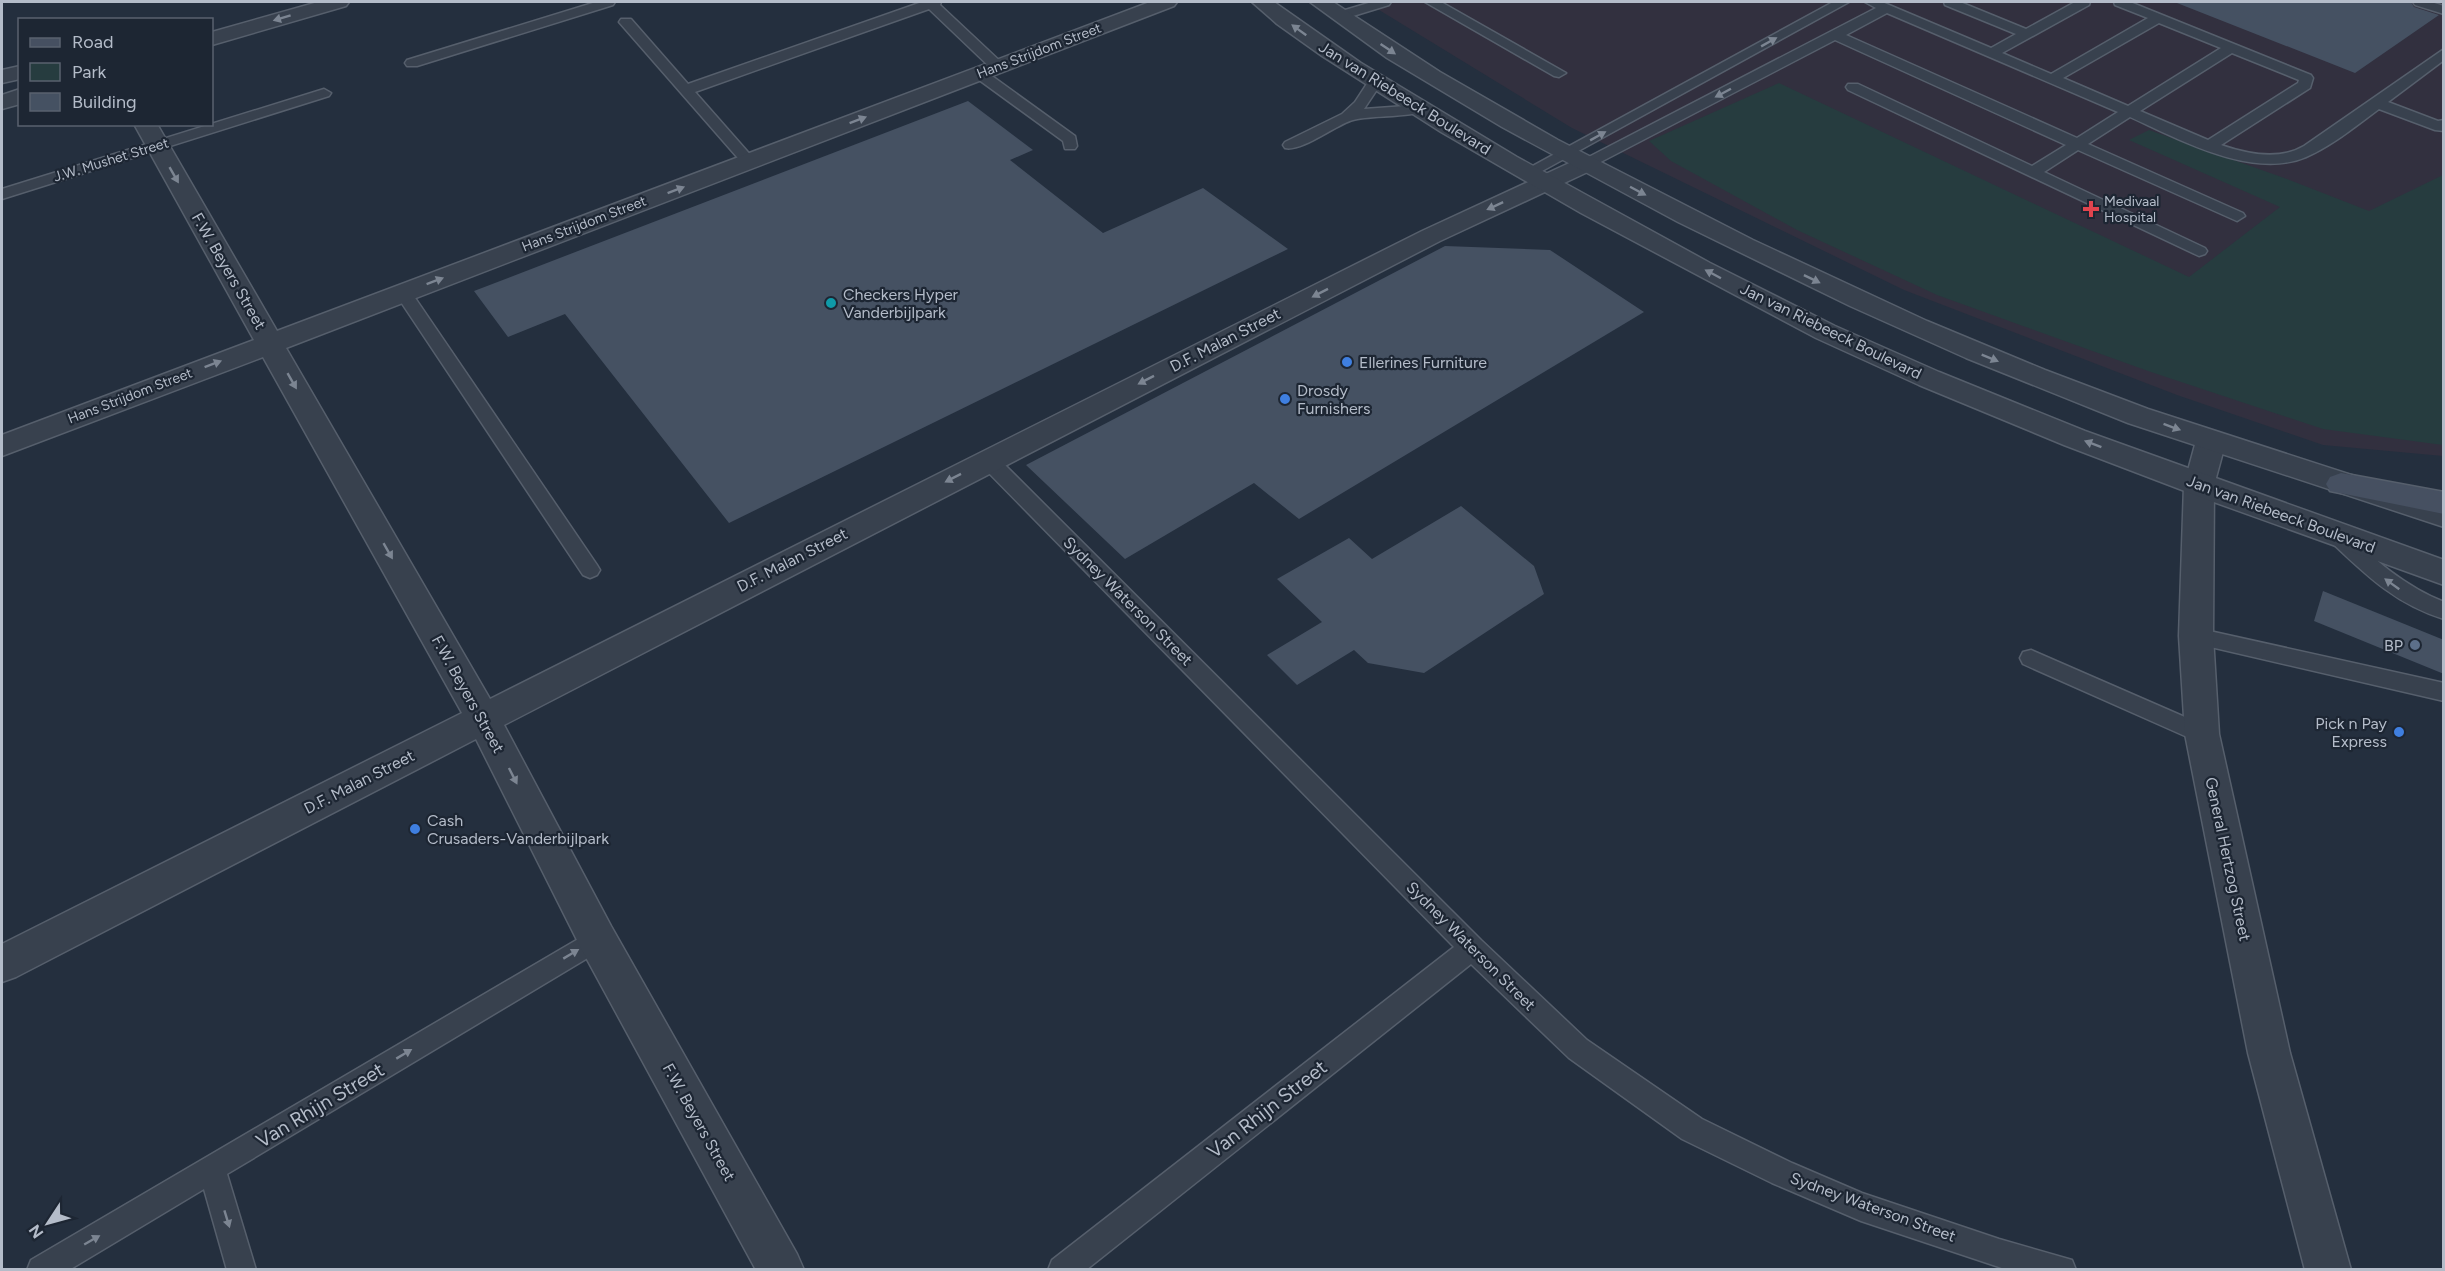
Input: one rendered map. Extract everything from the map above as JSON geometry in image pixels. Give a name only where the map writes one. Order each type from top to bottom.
[{"type":"main road","points":[[2341,484],[2444,503]]},
{"type":"street","points":[[213,39],[339,2]]},
{"type":"street","name":"Hans Strijdom Street","points":[[2,446],[1167,2]]},
{"type":"street","name":"Jan van Riebeeck Boulevard","points":[[1262,2],[1375,82],[1536,178],[1765,301],[1855,346],[2001,408],[2199,486],[2444,573]]},
{"type":"street","name":"Jan van Riebeeck Boulevard","points":[[1320,2],[1402,58],[1576,159],[1806,277],[1940,337],[2095,400],[2211,441],[2444,516]]},
{"type":"street","points":[[2,77],[18,73]]},
{"type":"street","points":[[2,102],[18,97]]},
{"type":"street","name":"F.W. Beyers Street","points":[[151,135],[483,718],[597,939],[781,1269]]},
{"type":"street","name":"D.F. Malan Street","points":[[2,964],[1431,236],[1536,178],[1576,159]]},
{"type":"street","name":"General Hertzog Street","points":[[2211,441],[2199,486],[2196,636],[2202,734],[2269,1053],[2328,1269]]},
{"type":"lane","points":[[412,63],[608,2]]},
{"type":"lane","points":[[686,90],[931,2],[989,71],[1070,139],[1070,146]]},
{"type":"lane","points":[[1340,16],[1384,2]]},
{"type":"lane","points":[[1432,2],[1559,73]]},
{"type":"lane","points":[[1576,159],[1842,2]]},
{"type":"lane","points":[[1872,2],[2209,146],[2253,159],[2273,160],[2294,157],[2358,119],[2444,53]]},
{"type":"lane","points":[[1950,2],[2026,34]]},
{"type":"lane","points":[[1992,53],[2084,2]]},
{"type":"lane","points":[[2120,2],[2306,78],[2307,81],[2209,146]]},
{"type":"lane","points":[[2420,2],[2444,10]]},
{"type":"lane","points":[[1576,159],[1887,8]]},
{"type":"lane","points":[[2052,79],[2159,17]]},
{"type":"lane","points":[[626,22],[749,162]]},
{"type":"lane","points":[[1835,35],[2237,216]]},
{"type":"lane","points":[[2032,172],[2232,47]]},
{"type":"lane","points":[[1347,117],[1360,105],[1375,82]]},
{"type":"lane","points":[[1852,87],[2199,251]]},
{"type":"lane","name":"J.W. Mushet Street","points":[[213,120],[324,93]]},
{"type":"lane","points":[[2378,103],[2440,127],[2444,124]]},
{"type":"lane","points":[[1290,145],[1347,117],[1374,111],[1419,109]]},
{"type":"lane","name":"J.W. Mushet Street","points":[[2,194],[151,135],[188,126]]},
{"type":"lane","points":[[403,293],[590,570]]},
{"type":"lane","name":"Sydney Waterson Street","points":[[988,460],[1472,948],[1578,1049],[1692,1129],[1782,1173],[1861,1207],[2000,1253],[2062,1269]]},
{"type":"lane","points":[[2336,535],[2377,573],[2412,598],[2444,611]]},
{"type":"lane","points":[[2196,636],[2444,692]]},
{"type":"lane","points":[[2031,657],[2202,734]]},
{"type":"lane","name":"Van Rhijn Street","points":[[41,1269],[597,939]]},
{"type":"lane","name":"Van Rhijn Street","points":[[1062,1269],[1472,948]]},
{"type":"lane","points":[[212,1169],[242,1269]]},
{"type":"shaded area","name":"Medivaal Hospital","points":[[1366,2],[2443,2],[2443,456],[2323,445],[2177,395],[1904,290],[1572,128]]},
{"type":"green space","points":[[1779,83],[2189,277],[2280,207],[2129,140],[2149,130],[2369,211],[2443,175],[2443,445],[2323,429],[2148,371],[1937,295],[1797,230],[1671,161],[1649,141]]},
{"type":"building","points":[[2177,2],[2411,2],[2414,7],[2439,15],[2355,73]]},
{"type":"building","name":"Checkers Hyper Vanderbijlpark","points":[[968,101],[1033,150],[1010,160],[1103,233],[1203,188],[1288,249],[729,523],[565,314],[508,337],[474,291]]},
{"type":"building","points":[[1445,246],[1550,250],[1644,312],[1299,519],[1254,483],[1125,559],[1026,465]]},
{"type":"building","points":[[1461,506],[1534,566],[1544,594],[1424,673],[1368,663],[1354,650],[1297,685],[1267,655],[1322,622],[1277,579],[1349,538],[1372,559]]},
{"type":"building","points":[[2323,591],[2444,640],[2444,674],[2314,621]]},
{"type":"place","name":"Medivaal Hospital","points":[[2091,209]]},
{"type":"place","name":"Checkers Hyper Vanderbijlpark","points":[[831,303]]},
{"type":"place","name":"Ellerines Furniture","points":[[1347,362]]},
{"type":"place","name":"Drosdy Furnishers","points":[[1285,399]]},
{"type":"place","name":"BP","points":[[2415,645]]},
{"type":"place","name":"Pick n Pay Express","points":[[2399,732]]},
{"type":"place","name":"Cash Crusaders-Vanderbijlpark","points":[[415,829]]}]
